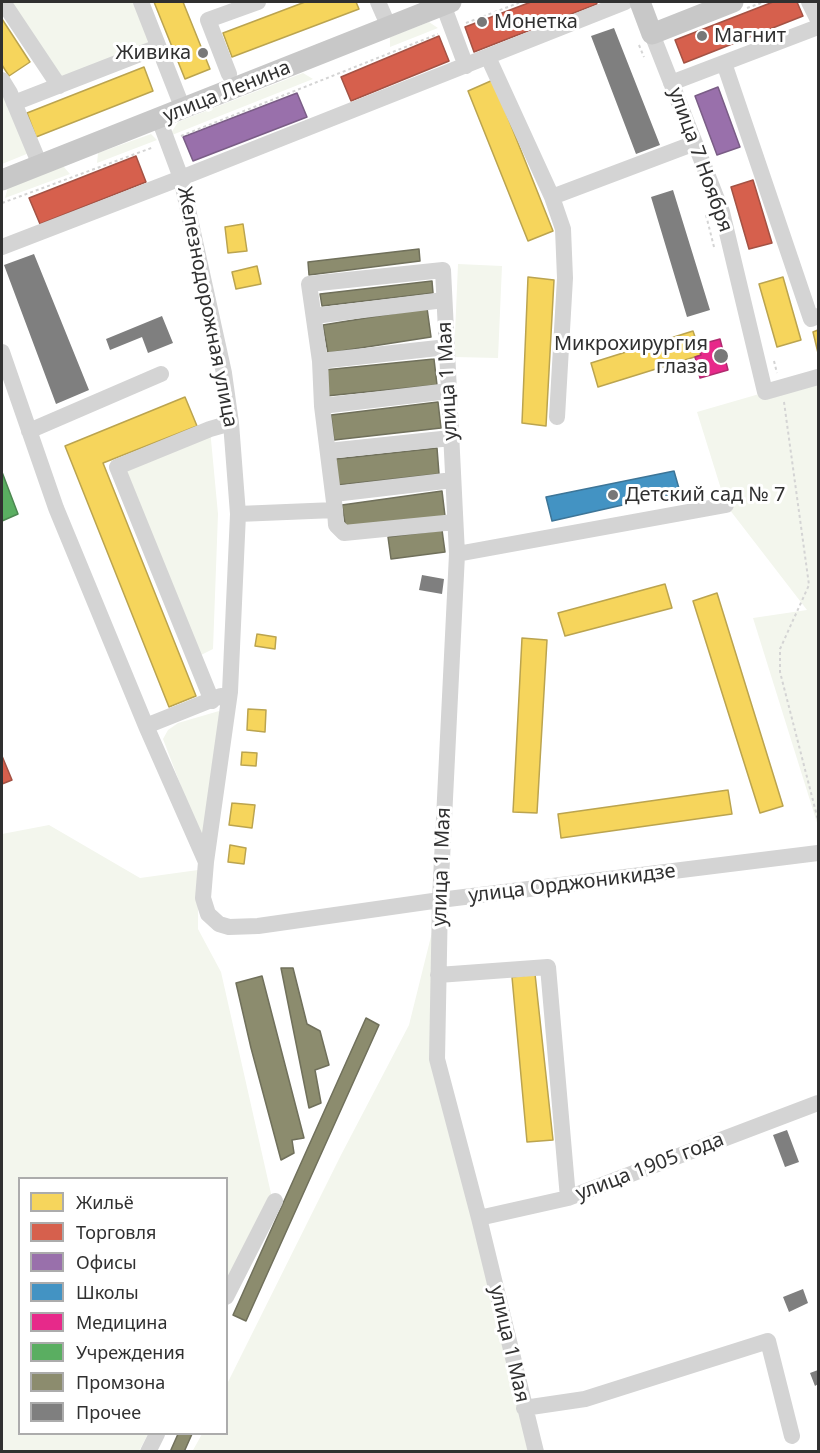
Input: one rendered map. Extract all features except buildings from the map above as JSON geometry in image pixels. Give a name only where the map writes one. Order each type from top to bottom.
[{"type":"main road","name":"улица 7 Ноября","points":[[640,2],[646,39]]},
{"type":"main road","name":"улица Ленина","points":[[2,180],[446,3]]},
{"type":"main road","points":[[646,39],[738,6]]},
{"type":"street","points":[[3,2],[59,86]]},
{"type":"street","points":[[141,2],[183,109]]},
{"type":"street","points":[[229,74],[208,21],[258,2]]},
{"type":"street","points":[[378,2],[389,27]]},
{"type":"street","points":[[2,246],[181,178],[625,2]]},
{"type":"street","points":[[809,2],[819,20]]},
{"type":"street","points":[[446,3],[452,29],[466,66]]},
{"type":"street","points":[[671,82],[819,27]]},
{"type":"street","name":"улица 7 Ноября","points":[[646,39],[671,82],[722,212],[765,392],[782,387]]},
{"type":"street","points":[[14,103],[158,47]]},
{"type":"street","points":[[488,57],[552,197],[563,229],[566,278],[557,417]]},
{"type":"street","points":[[723,63],[811,319],[819,316]]},
{"type":"street","points":[[2,80],[40,165]]},
{"type":"street","name":"Железнодорожная улица","points":[[159,118],[181,178],[224,373],[231,423],[238,514],[230,692],[203,898],[208,914],[219,924]]},
{"type":"street","points":[[552,197],[695,143]]},
{"type":"street","name":"улица 1 Мая","points":[[314,316],[309,284],[443,270],[457,554],[440,900],[437,1059],[479,1218],[536,1452]]},
{"type":"street","points":[[444,300],[314,316],[336,525],[344,533],[455,522]]},
{"type":"street","points":[[320,361],[447,347]]},
{"type":"street","points":[[2,352],[56,508],[146,726],[206,862]]},
{"type":"street","points":[[29,431],[161,375]]},
{"type":"street","points":[[782,387],[819,377]]},
{"type":"street","points":[[322,405],[449,391]]},
{"type":"street","points":[[212,701],[117,467],[210,429],[231,423]]},
{"type":"street","points":[[328,452],[451,438]]},
{"type":"street","points":[[238,514],[335,502],[453,480]]},
{"type":"street","points":[[457,554],[726,505]]},
{"type":"street","points":[[146,726],[230,692]]},
{"type":"street","name":"улица Орджоникидзе","points":[[219,924],[229,927],[258,926],[440,900],[819,853]]},
{"type":"street","points":[[438,975],[548,968],[568,1198]]},
{"type":"street","name":"улица 1905 года","points":[[479,1218],[568,1198],[819,1104]]},
{"type":"street","points":[[228,1293],[275,1201]]},
{"type":"street","points":[[524,1408],[585,1399],[768,1341],[792,1436]]},
{"type":"street","points":[[148,1452],[157,1435]]},
{"type":"path","points":[[2,203],[166,142],[521,2]]},
{"type":"path","points":[[738,6],[764,2]]},
{"type":"path","points":[[646,39],[648,65]]},
{"type":"path","points":[[705,210],[717,256]]},
{"type":"path","points":[[771,353],[782,387],[809,585],[780,649],[780,672],[819,820]]},
{"type":"shaded area","points":[[3,2],[141,2],[158,47],[59,86]]},
{"type":"shaded area","points":[[429,22],[438,28],[390,47],[390,37]]},
{"type":"shaded area","points":[[303,73],[313,79],[172,135],[171,133],[178,122]]},
{"type":"shaded area","points":[[2,80],[34,151],[2,164]]},
{"type":"shaded area","points":[[151,134],[157,140],[97,163],[98,153]]},
{"type":"shaded area","points":[[63,166],[70,174],[5,198],[8,187]]},
{"type":"shaded area","points":[[458,264],[502,266],[498,358],[454,357]]},
{"type":"shaded area","points":[[818,377],[818,826],[753,618],[807,610],[726,505],[697,412]]},
{"type":"shaded area","points":[[210,429],[218,514],[213,649],[195,658],[117,467]]},
{"type":"shaded area","points":[[219,711],[221,716],[205,849],[163,739],[168,730],[178,723]]},
{"type":"shaded area","points":[[49,825],[140,878],[198,870],[198,929],[221,972],[272,1198],[228,1282],[228,1177],[18,1177],[18,1435],[147,1435],[139,1451],[2,1452],[2,834]]},
{"type":"shaded area","points":[[440,900],[437,1059],[536,1451],[192,1452],[201,1435],[228,1435],[228,1382],[341,1155],[409,1025]]},
{"type":"place","name":"Монетка","points":[[482,22]]},
{"type":"place","name":"Магнит","points":[[702,36]]},
{"type":"place","name":"Живика","points":[[203,53]]},
{"type":"place","name":"Микрохирургия глаза","points":[[721,356]]},
{"type":"place","name":"Детский сад № 7","points":[[613,495]]}]
